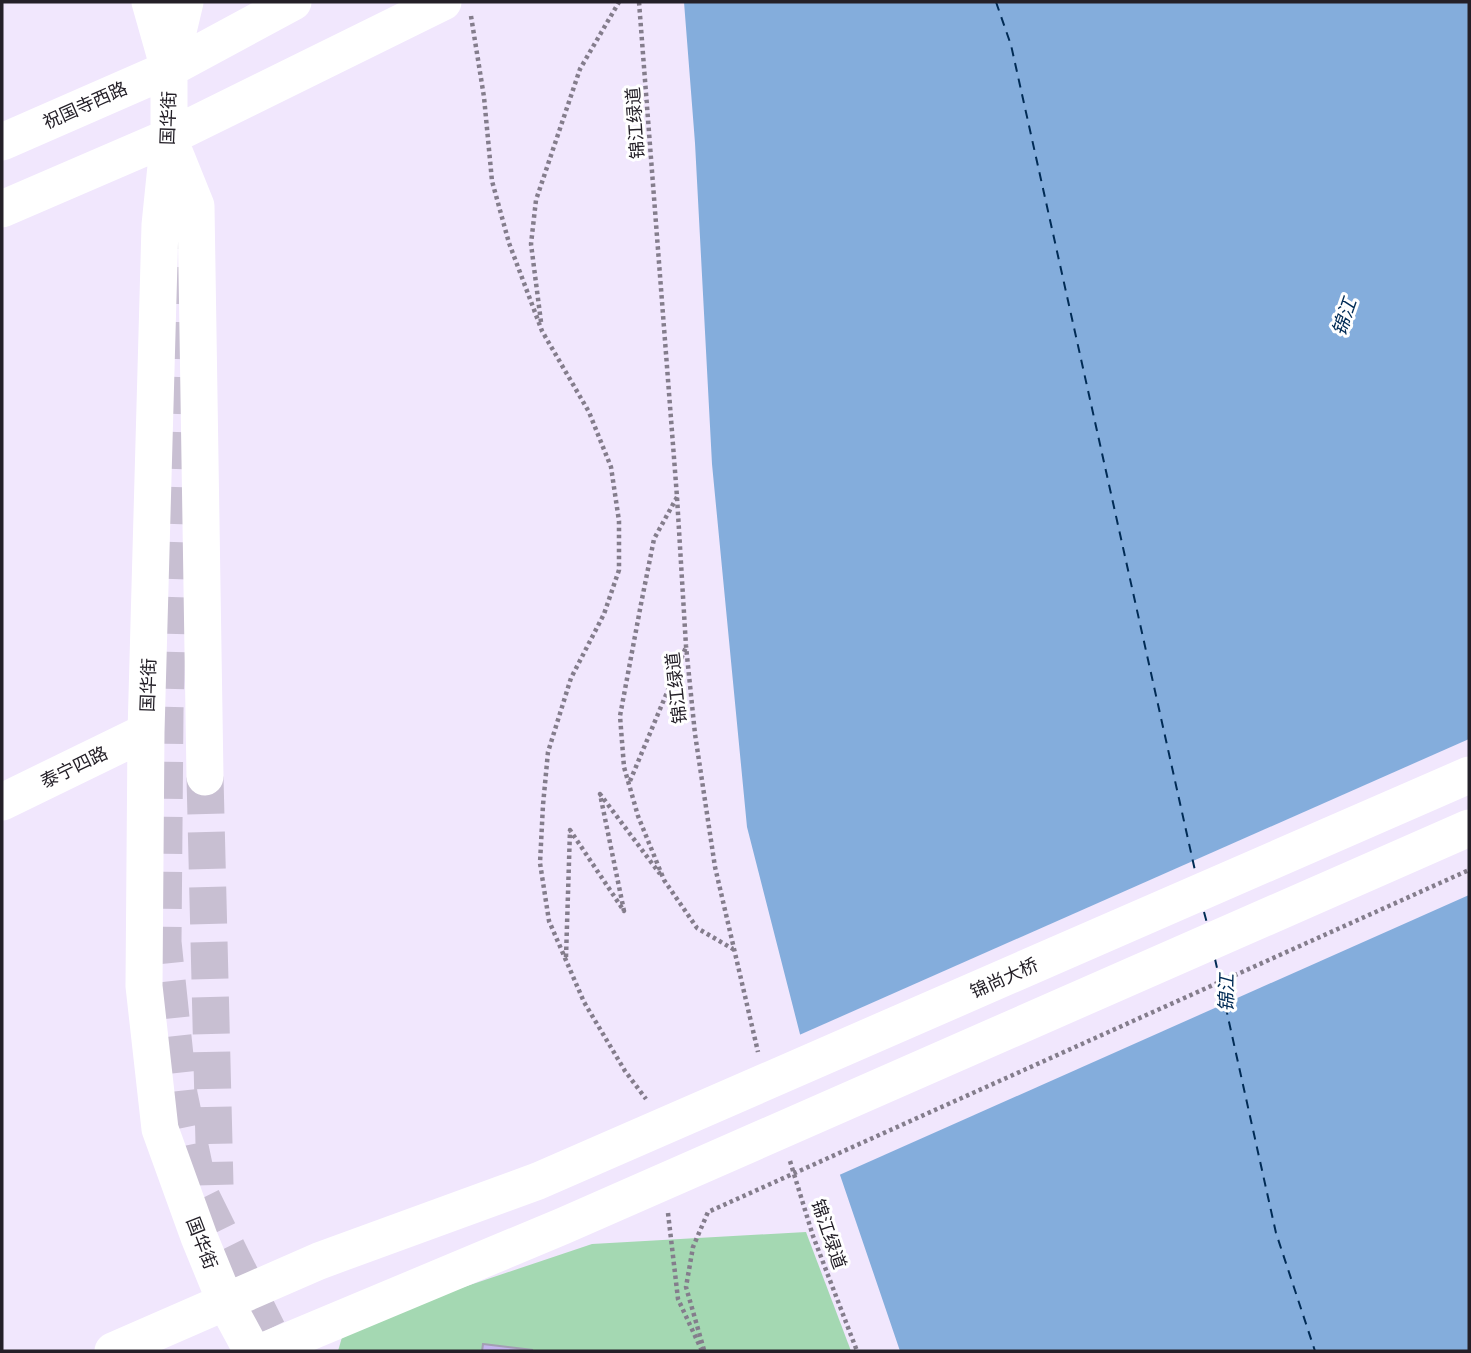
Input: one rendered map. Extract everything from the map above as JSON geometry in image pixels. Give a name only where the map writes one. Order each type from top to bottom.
[{"type":"street","name":"国华街","points":[[150,2],[169,69],[169,136],[160,225],[146,732],[144,986],[160,1129],[226,1303],[252,1351]]},
{"type":"street","points":[[169,69],[186,2]]},
{"type":"street","name":"祝国寺西路","points":[[2,142],[169,69],[293,2]]},
{"type":"street","points":[[2,209],[457,8]]},
{"type":"street","points":[[169,136],[196,206],[205,777]]},
{"type":"street","name":"泰宁四路","points":[[2,803],[146,732]]},
{"type":"street","name":"锦尚大桥","points":[[113,1351],[319,1261],[538,1181],[1469,775]]},
{"type":"street","points":[[264,1351],[563,1226],[1469,828]]},
{"type":"path","points":[[542,331],[531,244],[536,200],[580,69],[619,2]]},
{"type":"path","name":"锦江绿道","points":[[639,2],[686,646],[695,734],[715,867],[761,1065]]},
{"type":"path","points":[[457,8],[484,97],[492,181],[509,243],[542,331],[589,412],[611,467],[619,521],[619,570],[604,614],[571,678],[548,752],[540,863],[549,921],[584,1002],[625,1071],[648,1102]]},
{"type":"path","points":[[664,880],[638,816],[624,767],[620,716],[654,539],[677,497]]},
{"type":"path","points":[[629,783],[686,646]]},
{"type":"path","points":[[566,960],[570,830],[624,911],[600,794],[697,928],[734,949]]},
{"type":"path","points":[[703,1351],[686,1287],[692,1247],[708,1212],[1469,870]]},
{"type":"path","name":"锦江绿道","points":[[789,1157],[813,1236],[857,1351]]},
{"type":"path","points":[[666,1203],[678,1299],[703,1351]]},
{"type":"green space","points":[[806,1232],[851,1351],[338,1351],[345,1327],[592,1244]]},
{"type":"water","name":"锦江","points":[[684,2],[1469,2],[1469,1351],[900,1351],[824,1128],[747,827],[712,464],[695,143]]},
{"type":"pier","points":[[1469,739],[1469,895],[837,1176],[821,1129],[797,1036]]},
{"type":"building","points":[[483,1344],[533,1350],[482,1351]]},
{"type":"ferry route","points":[[996,2],[1011,45],[1196,875]]},
{"type":"ferry route","points":[[1204,912],[1207,923]]},
{"type":"ferry route","points":[[1215,959],[1276,1233],[1315,1351]]},
{"type":"tunnel","points":[[180,212],[165,711],[163,942],[179,1094],[200,1194],[278,1351]]},
{"type":"tunnel","points":[[205,777],[215,1185]]}]
